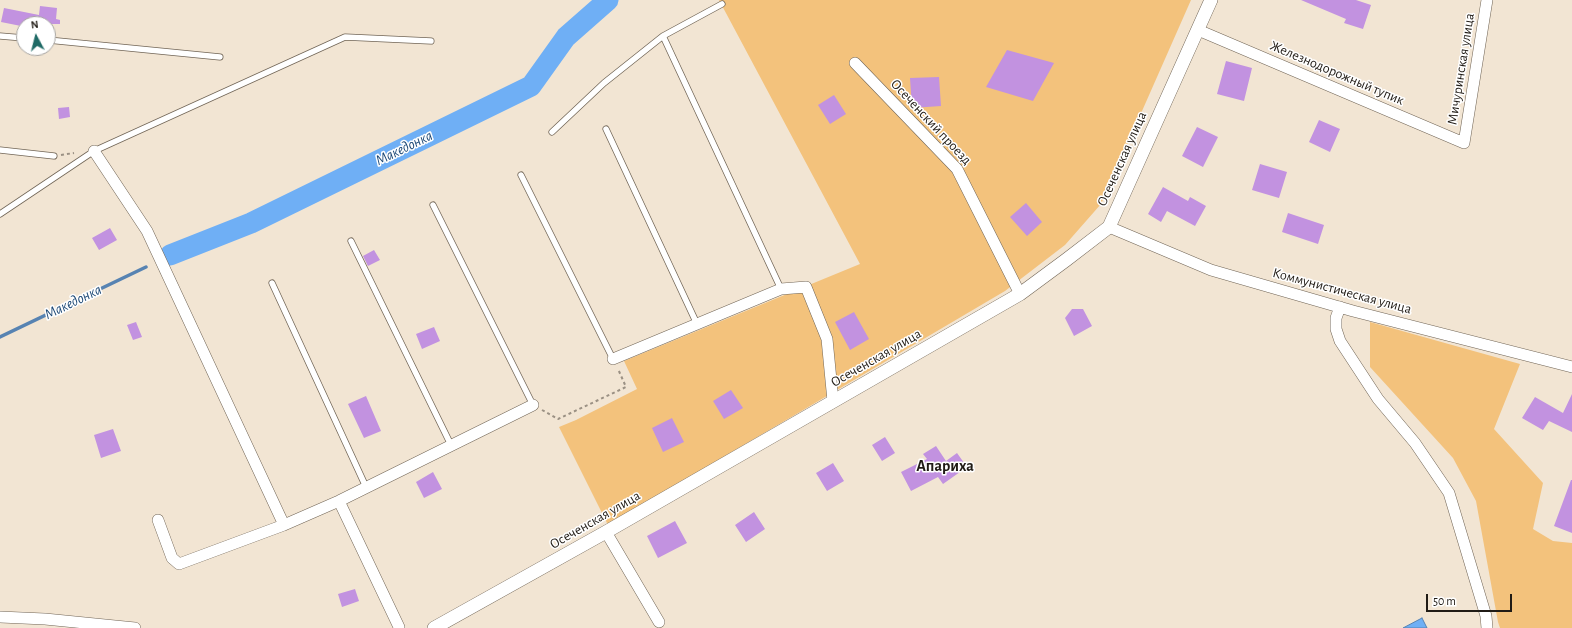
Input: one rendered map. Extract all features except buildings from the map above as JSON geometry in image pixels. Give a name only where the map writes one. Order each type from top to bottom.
[{"type":"street","name":"Осеченская улица","points":[[434,628],[606,532],[1020,294],[1109,227],[1211,0]]},
{"type":"street","name":"Мичуринская улица","points":[[1464,144],[1487,0]]},
{"type":"street","name":"Железнодорожный тупик","points":[[1198,30],[1464,144]]},
{"type":"street","name":"Осеченский проезд","points":[[854,63],[958,169],[1020,294]]},
{"type":"street","points":[[94,151],[147,231],[284,525]]},
{"type":"street","name":"Коммунистическая улица","points":[[1109,227],[1211,270],[1340,307],[1571,364]]},
{"type":"street","points":[[613,359],[781,289],[806,287],[827,339],[833,401]]},
{"type":"street","points":[[1340,307],[1336,318],[1336,329],[1340,341],[1378,399],[1415,443],[1449,493],[1486,616],[1488,628]]},
{"type":"street","points":[[158,520],[172,558],[179,564],[284,525],[339,501],[533,404]]},
{"type":"street","points":[[339,501],[398,628]]},
{"type":"street","points":[[606,532],[659,622]]},
{"type":"street","points":[[0,617],[45,619],[135,628]]},
{"type":"lane","points":[[552,132],[604,83],[663,36],[722,4]]},
{"type":"lane","points":[[0,36],[16,37]]},
{"type":"lane","points":[[663,36],[781,289]]},
{"type":"lane","points":[[0,214],[94,151],[345,37],[432,42]]},
{"type":"lane","points":[[56,41],[220,57]]},
{"type":"lane","points":[[606,129],[697,324]]},
{"type":"lane","points":[[0,150],[54,156]]},
{"type":"lane","points":[[521,175],[613,359]]},
{"type":"lane","points":[[433,205],[533,404]]},
{"type":"lane","points":[[351,241],[451,445]]},
{"type":"lane","points":[[272,283],[366,487]]},
{"type":"path","points":[[533,404],[558,419],[626,387],[613,359]]},
{"type":"shaded area","points":[[719,0],[1191,0],[1101,204],[1065,245],[1005,291],[608,525],[559,427],[637,389],[624,361],[860,264]]},
{"type":"shaded area","points":[[1370,322],[1520,364],[1494,429],[1543,483],[1533,529],[1553,541],[1572,543],[1572,628],[1500,628],[1476,501],[1453,458],[1370,367]]},
{"type":"water","points":[[1422,618],[1427,628],[1403,628]]},
{"type":"waterway","name":"Македонка","points":[[170,255],[251,223],[531,86],[566,37],[608,0]]},
{"type":"waterway","name":"Македонка","points":[[0,337],[146,267]]},
{"type":"district","name":"Апариха","points":[[945,466]]}]
